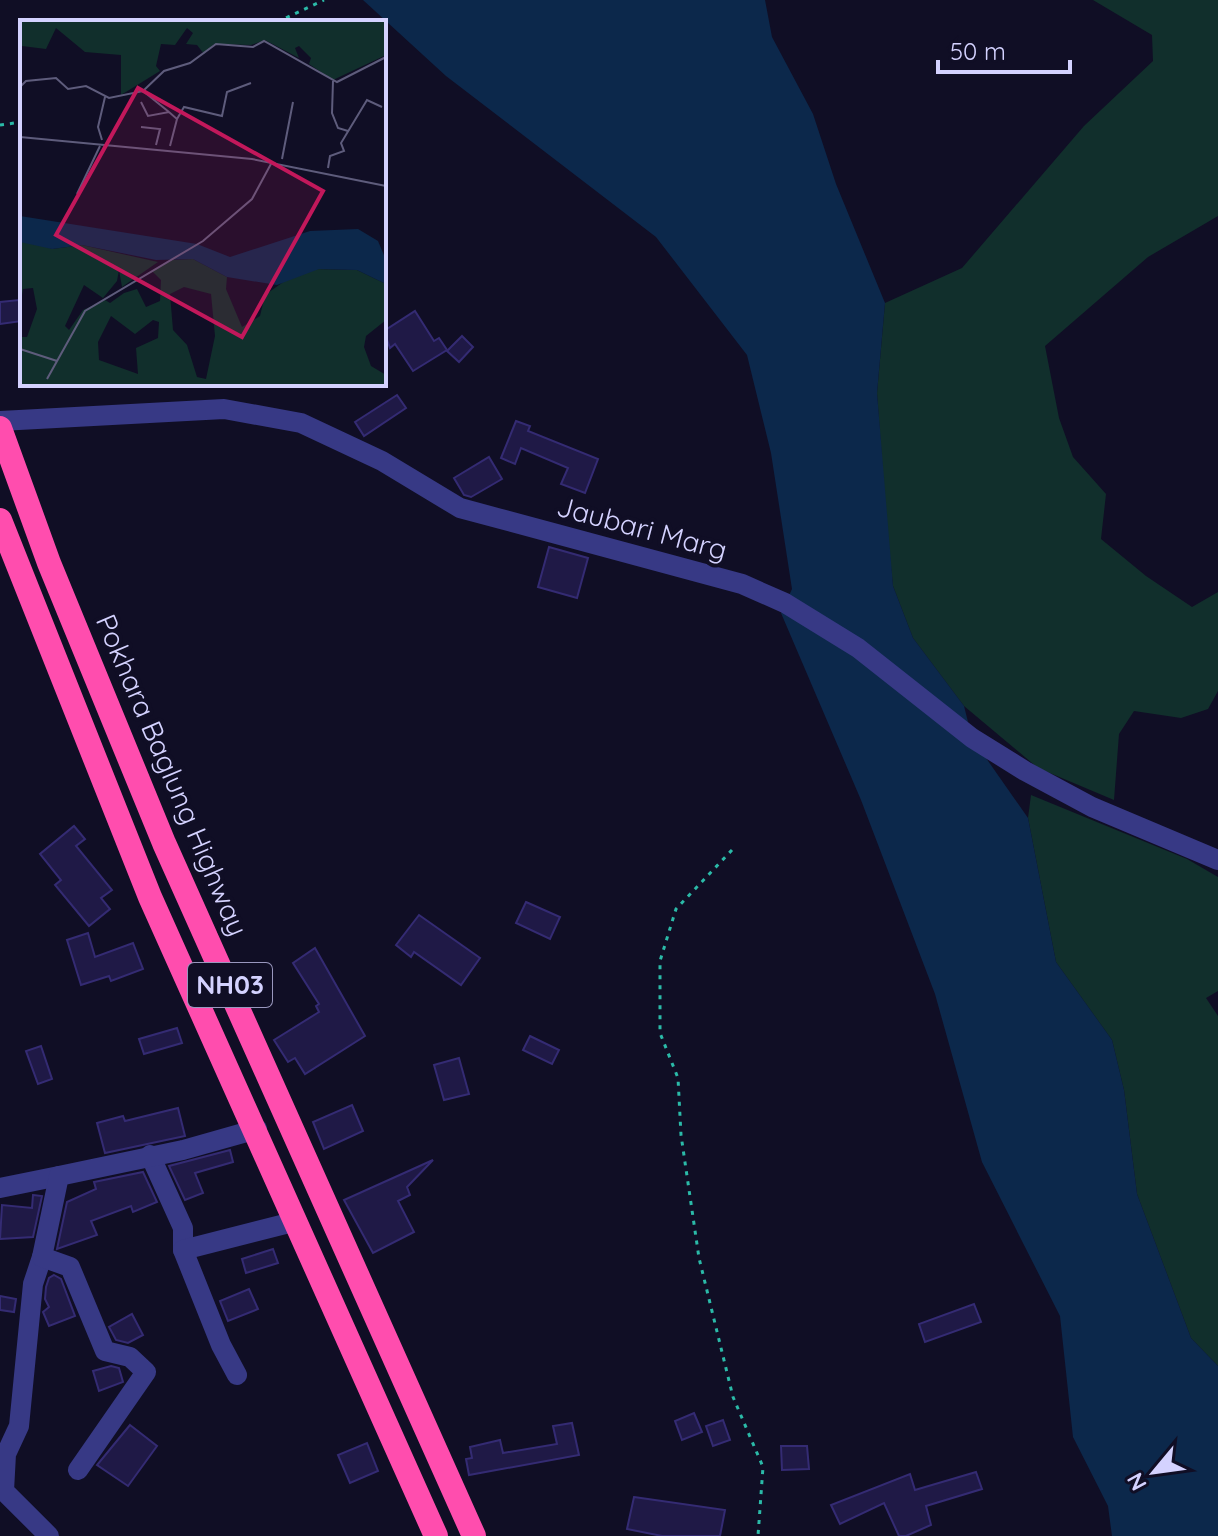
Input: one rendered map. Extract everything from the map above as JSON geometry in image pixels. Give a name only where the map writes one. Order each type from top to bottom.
[{"type":"highway","name":"Pokhara Baglung Highway","points":[[0,428],[49,563],[164,843],[474,1536]]},
{"type":"highway","points":[[0,520],[150,897],[257,1129],[436,1536]]},
{"type":"street","name":"Jaubari Marg","points":[[0,421],[224,409],[301,423],[382,461],[460,508],[742,584],[785,603],[858,648],[972,738],[1025,771],[1092,807],[1218,860]]},
{"type":"street","points":[[0,1188],[257,1129]]},
{"type":"street","points":[[150,1155],[183,1228],[183,1250],[221,1345],[237,1375]]},
{"type":"street","points":[[49,1536],[2,1492],[6,1454],[19,1426],[33,1284],[42,1257],[59,1176]]},
{"type":"street","points":[[183,1250],[297,1221]]},
{"type":"street","points":[[42,1257],[70,1267],[105,1351],[130,1357],[146,1372],[78,1470]]},
{"type":"path","points":[[281,20],[324,0]]},
{"type":"path","points":[[0,125],[20,122]]},
{"type":"path","points":[[732,850],[676,909],[660,961],[660,1033],[678,1078],[681,1135],[699,1258],[733,1397],[763,1467],[758,1536]]},
{"type":"green space","points":[[1093,0],[1218,0],[1218,216],[1148,257],[1045,346],[1059,418],[1073,457],[1106,494],[1101,539],[1146,576],[1192,607],[1218,592],[1218,691],[1208,709],[1181,718],[1134,711],[1119,734],[1114,800],[1038,768],[964,706],[913,638],[893,586],[877,393],[885,303],[962,268],[1084,126],[1153,61],[1152,35]]},
{"type":"green space","points":[[1031,795],[1187,859],[1218,877],[1218,991],[1206,998],[1218,1016],[1218,1366],[1191,1338],[1137,1194],[1124,1090],[1112,1040],[1056,962],[1028,818]]},
{"type":"water","points":[[363,0],[765,0],[772,37],[813,114],[836,184],[885,303],[877,393],[893,586],[913,638],[964,706],[972,738],[1028,818],[1056,962],[1112,1040],[1124,1090],[1137,1194],[1191,1338],[1218,1366],[1218,1536],[1112,1536],[1108,1506],[1073,1437],[1060,1316],[982,1162],[935,994],[861,800],[781,613],[792,589],[771,453],[747,355],[656,237],[446,76]]},
{"type":"building","points":[[19,300],[20,321],[0,324],[0,302]]},
{"type":"building","points":[[415,311],[434,341],[439,338],[447,350],[413,371],[395,344],[390,348],[386,330]]},
{"type":"building","points":[[462,336],[473,347],[459,362],[447,351]]},
{"type":"building","points":[[397,395],[406,408],[364,436],[355,422]]},
{"type":"building","points":[[516,421],[530,426],[528,431],[598,459],[585,493],[561,484],[568,468],[521,448],[515,464],[501,458]]},
{"type":"building","points":[[489,457],[502,479],[471,497],[464,495],[454,478]]},
{"type":"building","points":[[549,547],[588,558],[577,598],[538,587]]},
{"type":"building","points":[[74,826],[85,839],[76,846],[112,890],[101,898],[110,909],[89,926],[55,885],[61,880],[40,854]]},
{"type":"building","points":[[526,902],[560,917],[550,939],[516,923]]},
{"type":"building","points":[[419,915],[480,958],[461,985],[414,952],[411,957],[396,945]]},
{"type":"building","points":[[88,933],[95,957],[133,943],[143,969],[111,981],[109,976],[81,985],[67,940]]},
{"type":"building","points":[[315,948],[365,1036],[305,1074],[295,1058],[288,1062],[274,1040],[319,1012],[316,1006],[319,1004],[293,963]]},
{"type":"building","points":[[177,1028],[182,1043],[144,1054],[139,1039]]},
{"type":"building","points":[[530,1036],[559,1050],[552,1064],[523,1050]]},
{"type":"building","points":[[41,1046],[52,1079],[38,1084],[26,1051]]},
{"type":"building","points":[[459,1058],[469,1094],[444,1100],[434,1065]]},
{"type":"building","points":[[352,1105],[363,1131],[324,1149],[313,1122]]},
{"type":"building","points":[[178,1108],[185,1136],[105,1153],[97,1123],[123,1116],[125,1121]]},
{"type":"building","points":[[230,1150],[233,1162],[195,1173],[203,1193],[185,1200],[169,1166]]},
{"type":"building","points":[[433,1160],[407,1187],[410,1195],[398,1201],[414,1232],[373,1253],[344,1200]]},
{"type":"building","points":[[143,1172],[157,1202],[133,1212],[131,1206],[91,1221],[97,1235],[57,1249],[67,1202],[96,1189],[94,1182]]},
{"type":"building","points":[[33,1195],[42,1196],[33,1237],[0,1239],[2,1205],[32,1208]]},
{"type":"building","points":[[273,1249],[278,1263],[246,1273],[242,1259]]},
{"type":"building","points":[[54,1275],[61,1279],[75,1316],[49,1326],[43,1312],[49,1307],[45,1299],[46,1287],[49,1278]]},
{"type":"building","points":[[249,1289],[258,1309],[228,1321],[220,1301]]},
{"type":"building","points":[[0,1296],[16,1299],[14,1312],[0,1310]]},
{"type":"building","points":[[974,1304],[981,1322],[925,1342],[919,1324]]},
{"type":"building","points":[[132,1314],[143,1335],[128,1343],[116,1340],[109,1327]]},
{"type":"building","points":[[111,1366],[119,1368],[123,1382],[99,1391],[93,1371]]},
{"type":"building","points":[[694,1413],[702,1432],[682,1440],[675,1421]]},
{"type":"building","points":[[723,1420],[730,1440],[713,1446],[706,1426]]},
{"type":"building","points":[[572,1423],[579,1455],[469,1475],[466,1459],[472,1458],[470,1447],[500,1440],[503,1453],[557,1444],[553,1426]]},
{"type":"building","points":[[130,1425],[157,1446],[128,1486],[97,1465]]},
{"type":"building","points":[[367,1443],[378,1471],[350,1483],[338,1455]]},
{"type":"building","points":[[781,1446],[807,1446],[809,1469],[782,1470]]},
{"type":"building","points":[[976,1472],[982,1489],[926,1506],[931,1525],[906,1536],[899,1536],[884,1503],[840,1524],[831,1505],[910,1474],[915,1490]]},
{"type":"building","points":[[634,1497],[725,1510],[720,1536],[662,1536],[627,1529]]}]
